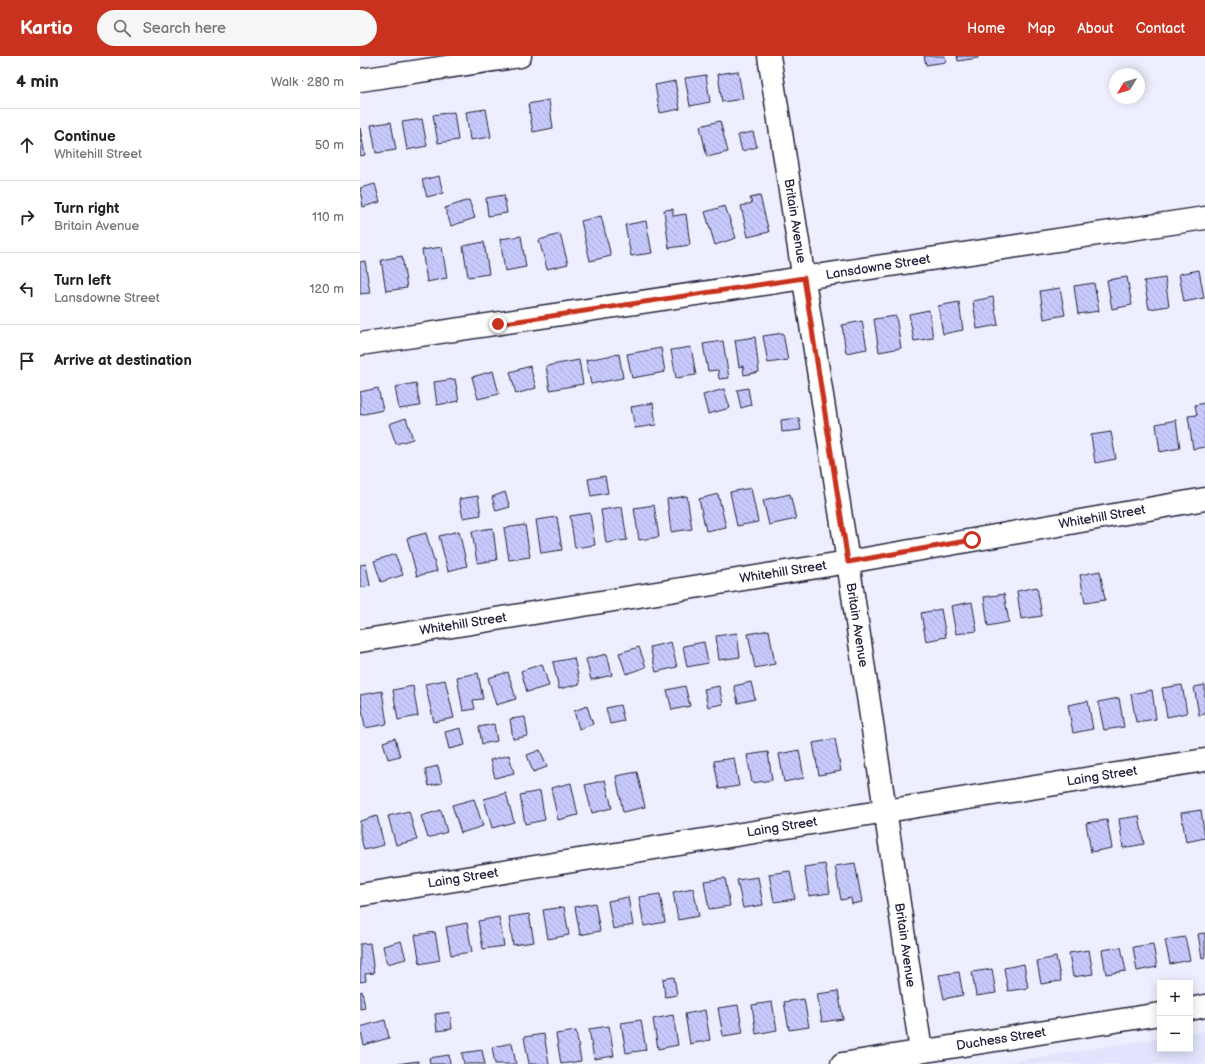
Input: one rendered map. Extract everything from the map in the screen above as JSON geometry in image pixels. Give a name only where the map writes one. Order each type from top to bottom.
[{"type":"street","points":[[360,80],[520,56]]},
{"type":"street","name":"Britain Avenue","points":[[769,56],[848,562],[921,1051]]},
{"type":"street","name":"Lansdowne Street","points":[[360,344],[1205,218]]},
{"type":"street","name":"Whitehill Street","points":[[360,641],[848,562],[1205,499]]},
{"type":"street","name":"Laing Street","points":[[360,895],[1205,760]]},
{"type":"street","points":[[1193,1008],[1205,1006]]},
{"type":"street","name":"Duchess Street","points":[[842,1064],[1157,1014]]},
{"type":"shaded area","points":[[1205,1031],[1205,1064],[996,1064],[1157,1038],[1157,1052],[1193,1052],[1193,1033]]},
{"type":"building","points":[[924,56],[945,56],[946,62],[926,65]]},
{"type":"building","points":[[957,56],[978,56],[978,58],[958,61]]},
{"type":"building","points":[[738,71],[743,99],[722,102],[718,74]]},
{"type":"building","points":[[706,75],[710,102],[690,106],[685,78]]},
{"type":"building","points":[[675,81],[680,109],[660,113],[655,85]]},
{"type":"building","points":[[549,100],[553,128],[533,132],[528,104]]},
{"type":"building","points":[[486,109],[491,137],[470,140],[466,112]]},
{"type":"building","points":[[454,112],[458,140],[438,143],[433,115]]},
{"type":"building","points":[[422,119],[427,146],[407,150],[402,122]]},
{"type":"building","points":[[720,121],[728,152],[707,157],[700,126]]},
{"type":"building","points":[[391,122],[396,150],[376,153],[371,125]]},
{"type":"building","points":[[360,128],[365,155],[360,156]]},
{"type":"building","points":[[753,132],[757,147],[742,151],[738,135]]},
{"type":"building","points":[[439,176],[443,193],[427,197],[422,180]]},
{"type":"building","points":[[375,184],[380,202],[363,207],[360,188]]},
{"type":"building","points":[[504,195],[507,213],[488,216],[486,198]]},
{"type":"building","points":[[760,196],[769,232],[748,237],[741,206],[752,203],[750,198]]},
{"type":"building","points":[[469,200],[475,218],[451,226],[445,208]]},
{"type":"building","points":[[725,206],[736,238],[715,245],[705,212]]},
{"type":"building","points":[[673,209],[673,216],[686,214],[690,245],[669,248],[664,210]]},
{"type":"building","points":[[601,216],[611,256],[590,261],[581,221]]},
{"type":"building","points":[[646,221],[652,253],[631,256],[625,225]]},
{"type":"building","points":[[560,234],[568,264],[547,269],[539,240]]},
{"type":"building","points":[[521,236],[526,267],[505,271],[500,239]]},
{"type":"building","points":[[484,242],[489,274],[468,277],[463,246]]},
{"type":"building","points":[[442,247],[447,278],[427,282],[422,250]]},
{"type":"building","points":[[402,256],[407,288],[386,291],[381,260]]},
{"type":"building","points":[[365,261],[370,293],[360,294],[360,262]]},
{"type":"building","points":[[1199,270],[1204,298],[1184,302],[1179,274]]},
{"type":"building","points":[[1127,277],[1132,305],[1112,309],[1107,280]]},
{"type":"building","points":[[1165,278],[1169,306],[1149,309],[1144,281]]},
{"type":"building","points":[[1094,283],[1099,311],[1078,314],[1074,286]]},
{"type":"building","points":[[1060,288],[1065,315],[1044,319],[1040,291]]},
{"type":"building","points":[[993,297],[998,325],[977,329],[973,301]]},
{"type":"building","points":[[959,302],[963,330],[943,334],[938,306]]},
{"type":"building","points":[[929,310],[933,338],[914,341],[909,314]]},
{"type":"building","points":[[896,316],[901,348],[879,352],[874,319]]},
{"type":"building","points":[[862,321],[867,349],[846,353],[842,325]]},
{"type":"building","points":[[783,333],[788,360],[768,363],[763,336]]},
{"type":"building","points":[[755,337],[759,372],[744,375],[743,366],[739,367],[735,340]]},
{"type":"building","points":[[723,341],[729,378],[719,379],[718,370],[708,371],[703,344]]},
{"type":"building","points":[[691,347],[696,375],[676,378],[671,350]]},
{"type":"building","points":[[661,348],[665,372],[632,378],[627,354]]},
{"type":"building","points":[[619,354],[623,378],[591,384],[586,360]]},
{"type":"building","points":[[579,360],[583,384],[550,390],[546,366]]},
{"type":"building","points":[[530,366],[536,388],[516,394],[510,372]]},
{"type":"building","points":[[493,371],[499,394],[478,399],[472,377]]},
{"type":"building","points":[[455,379],[459,401],[437,405],[434,382]]},
{"type":"building","points":[[416,383],[420,406],[399,409],[395,387]]},
{"type":"building","points":[[378,388],[383,410],[360,415],[360,392]]},
{"type":"building","points":[[748,388],[751,405],[741,408],[737,390]]},
{"type":"building","points":[[724,389],[730,408],[708,414],[703,395]]},
{"type":"building","points":[[653,403],[656,425],[635,428],[631,407]]},
{"type":"building","points":[[1205,403],[1205,447],[1193,449],[1188,416],[1197,415],[1195,405]]},
{"type":"building","points":[[406,418],[413,439],[396,444],[389,424]]},
{"type":"building","points":[[799,418],[801,430],[782,432],[781,420]]},
{"type":"building","points":[[1176,420],[1180,448],[1160,452],[1156,424]]},
{"type":"building","points":[[1111,432],[1116,459],[1095,463],[1091,435]]},
{"type":"building","points":[[605,476],[608,493],[591,496],[588,479]]},
{"type":"building","points":[[751,488],[758,522],[737,526],[730,492]]},
{"type":"building","points":[[505,492],[510,507],[496,511],[492,497]]},
{"type":"building","points":[[718,494],[726,527],[706,531],[699,499]]},
{"type":"building","points":[[790,494],[796,519],[769,525],[763,500]]},
{"type":"building","points":[[478,496],[481,515],[463,518],[459,499]]},
{"type":"building","points":[[687,496],[692,529],[671,532],[667,499]]},
{"type":"building","points":[[654,505],[659,537],[639,540],[634,508]]},
{"type":"building","points":[[622,507],[627,540],[606,543],[601,510]]},
{"type":"building","points":[[590,513],[595,545],[575,548],[570,516]]},
{"type":"building","points":[[557,517],[562,550],[541,553],[536,520]]},
{"type":"building","points":[[525,525],[530,557],[509,560],[504,528]]},
{"type":"building","points":[[493,528],[497,560],[477,563],[472,531]]},
{"type":"building","points":[[459,531],[467,566],[448,571],[439,536]]},
{"type":"building","points":[[426,533],[437,571],[417,576],[407,538]]},
{"type":"building","points":[[395,554],[403,575],[381,582],[374,561]]},
{"type":"building","points":[[366,564],[370,586],[360,588],[360,565]]},
{"type":"building","points":[[1100,571],[1105,600],[1085,603],[1080,575]]},
{"type":"building","points":[[1037,587],[1042,616],[1021,619],[1017,591]]},
{"type":"building","points":[[1004,594],[1009,622],[988,626],[984,597]]},
{"type":"building","points":[[972,602],[977,631],[956,634],[951,606]]},
{"type":"building","points":[[941,609],[946,637],[926,641],[921,613]]},
{"type":"building","points":[[769,630],[775,664],[755,668],[748,634]]},
{"type":"building","points":[[737,633],[740,657],[719,660],[716,636]]},
{"type":"building","points":[[671,642],[677,667],[656,672],[650,647]]},
{"type":"building","points":[[704,642],[708,663],[687,667],[683,646]]},
{"type":"building","points":[[639,647],[646,667],[626,674],[619,653]]},
{"type":"building","points":[[607,654],[612,675],[591,680],[586,659]]},
{"type":"building","points":[[574,658],[580,684],[559,689],[553,662]]},
{"type":"building","points":[[542,664],[549,686],[527,692],[521,671]]},
{"type":"building","points":[[508,672],[516,699],[496,705],[488,678]]},
{"type":"building","points":[[478,673],[483,699],[473,700],[475,709],[463,711],[457,677]]},
{"type":"building","points":[[445,680],[454,718],[434,722],[425,684]]},
{"type":"building","points":[[751,682],[755,699],[738,703],[734,686]]},
{"type":"building","points":[[1182,685],[1187,713],[1167,717],[1162,688]]},
{"type":"building","points":[[1205,685],[1205,714],[1199,715],[1194,687]]},
{"type":"building","points":[[413,686],[418,716],[398,720],[393,690]]},
{"type":"building","points":[[685,686],[690,706],[672,710],[667,690]]},
{"type":"building","points":[[719,686],[723,704],[708,707],[704,689]]},
{"type":"building","points":[[1152,690],[1156,719],[1136,722],[1131,694]]},
{"type":"building","points":[[382,691],[387,724],[365,728],[360,695]]},
{"type":"building","points":[[1119,698],[1124,727],[1104,730],[1098,702]]},
{"type":"building","points":[[1088,701],[1093,729],[1073,733],[1068,705]]},
{"type":"building","points":[[620,705],[624,721],[610,724],[606,708]]},
{"type":"building","points":[[587,706],[593,724],[579,729],[574,711]]},
{"type":"building","points":[[525,717],[528,736],[513,739],[510,719]]},
{"type":"building","points":[[494,724],[497,741],[482,744],[479,727]]},
{"type":"building","points":[[461,728],[465,745],[449,749],[445,732]]},
{"type":"building","points":[[395,738],[400,756],[388,759],[383,742]]},
{"type":"building","points":[[835,739],[841,771],[819,775],[813,743]]},
{"type":"building","points":[[540,750],[547,767],[533,772],[527,755]]},
{"type":"building","points":[[799,750],[804,778],[784,782],[779,754]]},
{"type":"building","points":[[768,752],[772,780],[752,783],[747,755]]},
{"type":"building","points":[[509,755],[514,773],[495,778],[490,760]]},
{"type":"building","points":[[734,758],[739,786],[719,789],[714,761]]},
{"type":"building","points":[[438,766],[442,783],[429,786],[425,769]]},
{"type":"building","points":[[637,772],[645,807],[623,812],[616,776]]},
{"type":"building","points":[[605,780],[612,808],[592,813],[585,785]]},
{"type":"building","points":[[571,783],[578,815],[558,820],[551,788]]},
{"type":"building","points":[[540,791],[545,820],[525,824],[520,795]]},
{"type":"building","points":[[506,793],[514,822],[492,828],[484,799]]},
{"type":"building","points":[[474,799],[483,826],[461,833],[452,805]]},
{"type":"building","points":[[441,810],[447,832],[428,838],[421,816]]},
{"type":"building","points":[[1201,810],[1205,838],[1186,842],[1181,813]]},
{"type":"building","points":[[409,811],[417,840],[396,845],[388,816]]},
{"type":"building","points":[[377,816],[384,845],[364,850],[360,833],[360,821]]},
{"type":"building","points":[[1139,816],[1144,844],[1123,848],[1119,819]]},
{"type":"building","points":[[1107,820],[1112,848],[1091,852],[1086,823]]},
{"type":"building","points":[[855,863],[862,902],[852,904],[851,898],[841,900],[835,866]]},
{"type":"building","points":[[825,864],[830,893],[809,896],[804,867]]},
{"type":"building","points":[[790,871],[795,899],[774,902],[769,874]]},
{"type":"building","points":[[758,877],[763,905],[743,908],[737,880]]},
{"type":"building","points":[[725,878],[730,906],[709,909],[704,881]]},
{"type":"building","points":[[693,888],[699,916],[678,920],[673,892]]},
{"type":"building","points":[[660,894],[665,922],[644,926],[639,897]]},
{"type":"building","points":[[628,897],[633,925],[613,929],[608,901]]},
{"type":"building","points":[[595,903],[600,931],[580,935],[575,907]]},
{"type":"building","points":[[564,907],[569,935],[548,939],[543,910]]},
{"type":"building","points":[[529,914],[534,942],[513,945],[509,917]]},
{"type":"building","points":[[499,917],[504,946],[483,949],[478,921]]},
{"type":"building","points":[[467,923],[472,952],[451,955],[446,927]]},
{"type":"building","points":[[435,932],[440,960],[420,964],[415,935]]},
{"type":"building","points":[[1205,933],[1205,957],[1202,958],[1198,934]]},
{"type":"building","points":[[1185,937],[1190,960],[1170,964],[1165,940]]},
{"type":"building","points":[[401,941],[406,959],[387,964],[383,946]]},
{"type":"building","points":[[370,943],[374,973],[365,974],[366,981],[360,982],[360,944]]},
{"type":"building","points":[[1153,944],[1157,967],[1137,971],[1133,947]]},
{"type":"building","points":[[1121,947],[1126,971],[1106,974],[1102,950]]},
{"type":"building","points":[[1089,950],[1093,974],[1073,977],[1069,953]]},
{"type":"building","points":[[1056,957],[1061,981],[1041,984],[1037,961]]},
{"type":"building","points":[[1024,964],[1028,988],[1008,991],[1004,968]]},
{"type":"building","points":[[992,969],[996,993],[976,996],[972,972]]},
{"type":"building","points":[[959,972],[963,995],[944,999],[939,975]]},
{"type":"building","points":[[674,977],[677,995],[665,997],[663,979]]},
{"type":"building","points":[[362,991],[365,1008],[360,1009],[360,992]]},
{"type":"building","points":[[838,991],[843,1019],[822,1022],[817,994]]},
{"type":"building","points":[[804,999],[809,1027],[789,1030],[784,1002]]},
{"type":"building","points":[[772,1002],[777,1030],[756,1034],[752,1005]]},
{"type":"building","points":[[738,1005],[743,1033],[723,1036],[718,1008]]},
{"type":"building","points":[[705,1010],[710,1040],[690,1044],[685,1014]]},
{"type":"building","points":[[450,1012],[452,1029],[437,1031],[435,1014]]},
{"type":"building","points":[[673,1015],[678,1045],[658,1049],[653,1019]]},
{"type":"building","points":[[385,1020],[389,1038],[364,1045],[360,1027]]},
{"type":"building","points":[[641,1020],[646,1050],[626,1053],[621,1023]]},
{"type":"building","points":[[609,1026],[614,1056],[594,1059],[589,1029]]},
{"type":"building","points":[[576,1031],[581,1061],[561,1064],[556,1034]]},
{"type":"building","points":[[544,1034],[549,1064],[529,1064],[524,1037]]},
{"type":"building","points":[[512,1043],[516,1064],[495,1064],[492,1047]]},
{"type":"building","points":[[482,1050],[485,1064],[464,1064],[462,1053]]},
{"type":"building","points":[[449,1055],[450,1064],[430,1064],[429,1058]]},
{"type":"building","points":[[418,1061],[418,1064],[397,1064]]},
{"type":"route","points":[[498,324],[804,278],[848,562],[972,540]]}]
